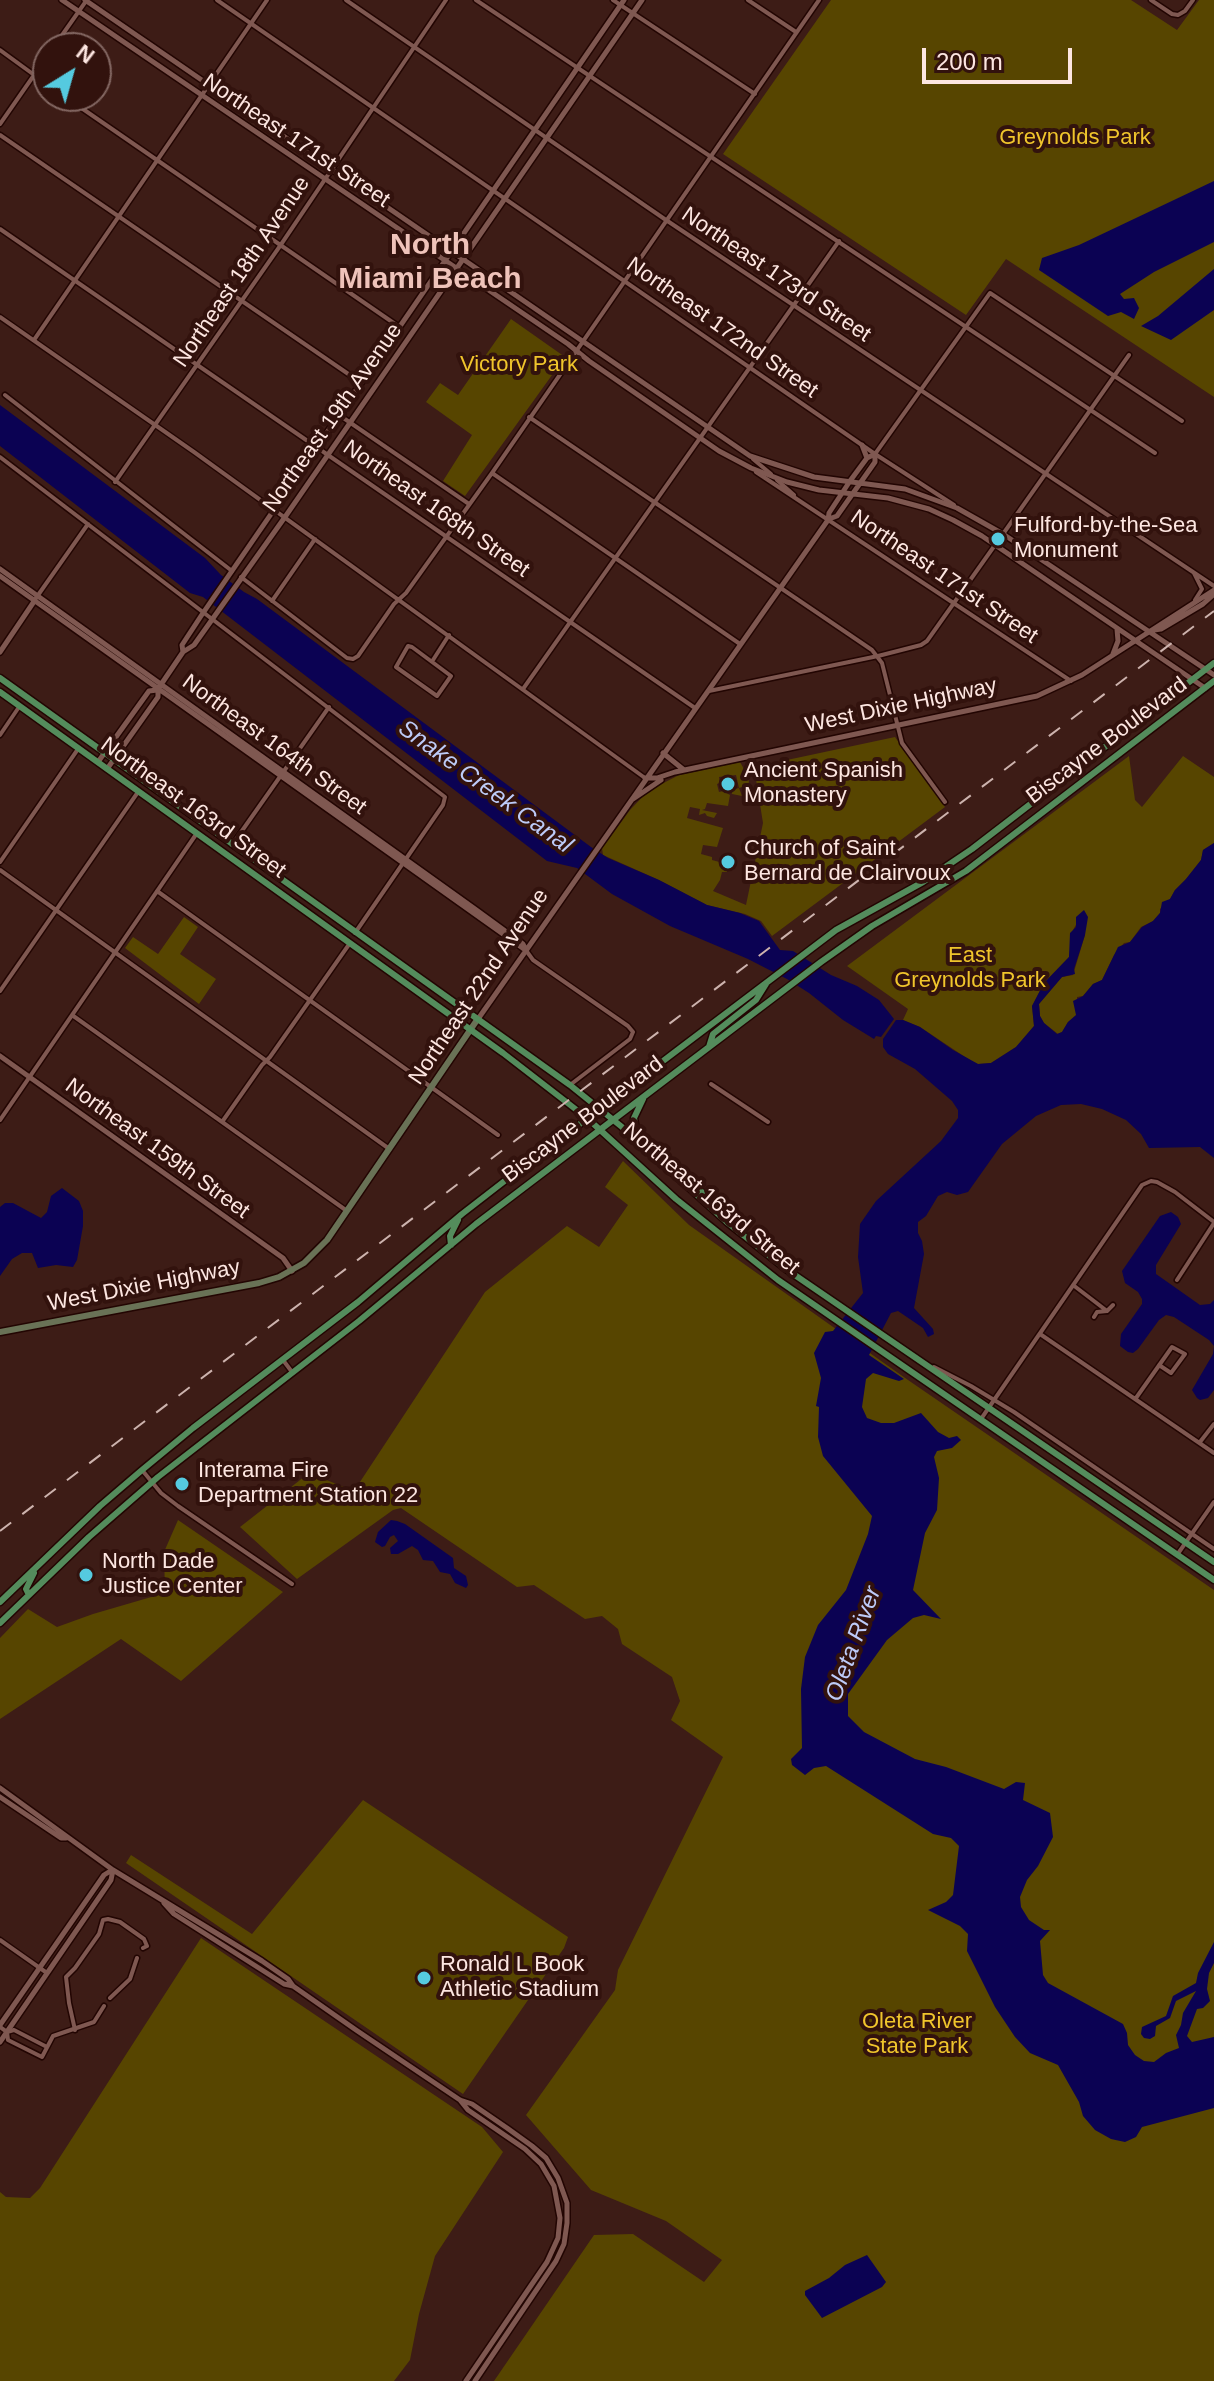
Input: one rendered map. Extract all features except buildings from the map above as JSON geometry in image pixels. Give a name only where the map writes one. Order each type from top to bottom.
[{"type":"main road","name":"Biscayne Boulevard","points":[[0,1602],[142,1470],[375,1289],[462,1214],[806,952],[849,922],[952,863],[1214,663]]},
{"type":"main road","name":"Northeast 163rd Street","points":[[0,678],[570,1085],[786,1269],[1214,1562]]},
{"type":"main road","name":"Biscayne Boulevard","points":[[0,1623],[89,1537],[152,1482],[451,1245],[821,962],[872,926],[966,871],[1214,681]]},
{"type":"main road","name":"Northeast 163rd Street","points":[[0,692],[471,1030],[587,1118],[686,1207],[778,1280],[1214,1580]]},
{"type":"main road","points":[[138,792],[146,789],[161,793]]},
{"type":"main road","points":[[211,843],[225,847],[232,845]]},
{"type":"main road","points":[[332,930],[346,935],[355,933]]},
{"type":"main road","points":[[350,943],[371,944]]},
{"type":"main road","points":[[709,1047],[713,1034],[756,1000],[771,979]]},
{"type":"main road","name":"Northeast 22nd Avenue","points":[[292,1271],[321,1248],[477,1020]]},
{"type":"main road","points":[[644,1097],[635,1116],[636,1130],[709,1199],[712,1209]]},
{"type":"main road","points":[[451,1245],[450,1236],[462,1214]]},
{"type":"main road","points":[[778,1280],[786,1269]]},
{"type":"main road","name":"West Dixie Highway","points":[[0,1332],[259,1283],[292,1271]]},
{"type":"main road","points":[[219,1408],[229,1421]]},
{"type":"main road","points":[[29,1595],[26,1589],[38,1565]]},
{"type":"street","name":"Northeast 171st Street","points":[[62,0],[700,438],[751,468],[1071,681]]},
{"type":"street","name":"Northeast 171st Street","points":[[86,0],[750,456],[799,500]]},
{"type":"street","points":[[64,32],[86,0]]},
{"type":"street","name":"Northeast 172nd Street","points":[[217,0],[875,454],[1003,534],[1214,675]]},
{"type":"street","points":[[34,340],[267,0]]},
{"type":"street","name":"Northeast 173rd Street","points":[[346,0],[793,306],[1193,571],[1214,590]]},
{"type":"street","name":"Northeast 18th Avenue","points":[[115,482],[280,246],[446,0]]},
{"type":"street","points":[[476,0],[1155,453]]},
{"type":"street","points":[[613,0],[623,3],[633,13],[755,94]]},
{"type":"street","name":"Northeast 19th Avenue","points":[[107,769],[158,697],[160,687],[183,652],[194,645],[285,517],[642,0]]},
{"type":"street","points":[[748,0],[797,32]]},
{"type":"street","points":[[241,577],[347,658],[358,656],[492,473],[819,0]]},
{"type":"street","points":[[1151,0],[1172,14],[1185,11],[1193,0]]},
{"type":"street","name":"Northeast 19th Avenue","points":[[183,652],[182,645],[209,603],[623,3]]},
{"type":"street","points":[[0,50],[32,74]]},
{"type":"street","points":[[0,124],[32,78]]},
{"type":"street","points":[[87,112],[398,326]]},
{"type":"street","points":[[0,135],[360,382]]},
{"type":"street","points":[[355,200],[361,190]]},
{"type":"street","points":[[404,233],[410,223]]},
{"type":"street","name":"Northeast 168th Street","points":[[0,229],[695,708]]},
{"type":"street","points":[[523,689],[839,241]]},
{"type":"street","points":[[431,279],[442,287]]},
{"type":"street","name":"Northeast 22nd Avenue","points":[[477,1020],[828,520],[829,513],[850,481],[867,458],[875,454],[990,293],[1114,376]]},
{"type":"street","points":[[0,317],[285,517],[645,778]]},
{"type":"street","points":[[381,351],[393,359]]},
{"type":"street","points":[[995,545],[1001,546],[1006,539],[1003,534],[1129,355]]},
{"type":"street","points":[[1114,376],[1182,421]]},
{"type":"street","points":[[5,395],[232,571]]},
{"type":"street","points":[[338,414],[469,504]]},
{"type":"street","points":[[529,417],[878,656],[902,743],[945,802]]},
{"type":"street","points":[[862,445],[867,458]]},
{"type":"street","name":"Northeast 22nd Avenue","points":[[828,520],[837,516],[875,462],[875,454]]},
{"type":"street","name":"Northeast 171st Street","points":[[750,456],[814,477],[905,489],[957,508]]},
{"type":"street","points":[[0,457],[441,792],[446,799],[355,933]]},
{"type":"street","name":"Northeast 171st Street","points":[[751,468],[807,487],[842,494],[876,495],[929,509],[971,529],[995,545]]},
{"type":"street","points":[[492,473],[740,644]]},
{"type":"street","points":[[807,487],[814,477]]},
{"type":"street","points":[[0,652],[88,524]]},
{"type":"street","points":[[272,601],[315,539]]},
{"type":"street","points":[[707,692],[921,645],[927,641],[995,545]]},
{"type":"street","points":[[995,545],[1205,688]]},
{"type":"street","name":"Northeast 164th Street","points":[[0,569],[525,949],[533,960],[628,1026],[633,1032],[630,1039],[570,1085]]},
{"type":"street","points":[[1193,571],[1202,589],[1193,603]]},
{"type":"street","name":"Northeast 164th Street","points":[[0,576],[37,598]]},
{"type":"street","name":"West Dixie Highway","points":[[645,778],[657,778],[897,724],[1021,700],[1050,691],[1071,681],[1214,590]]},
{"type":"street","name":"West Dixie Highway","points":[[1149,631],[1161,629],[1203,604],[1214,590]]},
{"type":"street","points":[[1100,616],[1109,613],[1109,605]]},
{"type":"street","points":[[1110,623],[1113,615],[1122,613]]},
{"type":"street","points":[[1112,655],[1118,641],[1116,627]]},
{"type":"street","points":[[432,661],[449,635]]},
{"type":"street","points":[[410,646],[432,661],[451,676],[437,696],[396,667],[410,646]]},
{"type":"street","name":"Northeast 19th Avenue","points":[[98,762],[149,691],[160,687]]},
{"type":"street","points":[[0,735],[20,706]]},
{"type":"street","points":[[232,845],[329,707]]},
{"type":"street","points":[[0,862],[79,749]]},
{"type":"street","points":[[663,753],[685,770]]},
{"type":"street","points":[[622,812],[637,795],[675,772]]},
{"type":"street","points":[[0,991],[138,792]]},
{"type":"street","points":[[0,1120],[197,833]]},
{"type":"street","points":[[0,870],[390,1150]]},
{"type":"street","points":[[157,891],[498,1135]]},
{"type":"street","points":[[222,1122],[350,943]]},
{"type":"street","points":[[72,1015],[347,1212]]},
{"type":"street","name":"Northeast 159th Street","points":[[0,1056],[283,1258],[292,1271]]},
{"type":"street","points":[[711,1084],[768,1122]]},
{"type":"street","points":[[980,1419],[1136,1193],[1146,1183],[1157,1182],[1175,1192],[1214,1222],[1177,1280]]},
{"type":"street","points":[[1073,1285],[1107,1311]]},
{"type":"street","points":[[1094,1317],[1097,1312],[1107,1311],[1113,1305]]},
{"type":"street","points":[[1040,1334],[1214,1453]]},
{"type":"street","points":[[1136,1398],[1159,1365],[1173,1346],[1185,1355],[1171,1373],[1159,1365]]},
{"type":"street","points":[[283,1360],[292,1372]]},
{"type":"street","name":"Northeast 163rd Street","points":[[917,1360],[994,1400],[1214,1549]]},
{"type":"street","points":[[1200,1442],[1214,1424]]},
{"type":"street","points":[[142,1470],[178,1506],[292,1584]]},
{"type":"street","points":[[1177,1555],[1214,1502]]},
{"type":"street","points":[[0,1788],[113,1870],[164,1902],[174,1914],[284,1984],[293,1986],[540,2152],[558,2178],[567,2210],[562,2250],[475,2381]]},
{"type":"street","points":[[0,1797],[61,1838],[67,1838]]},
{"type":"street","points":[[104,2006],[94,2022],[53,2036],[42,2057],[8,2040],[7,2032],[0,2026],[104,1875],[113,1870]]},
{"type":"street","points":[[0,2042],[111,1880],[113,1870]]},
{"type":"street","points":[[75,2030],[66,1977],[99,1934],[103,1920],[115,1920],[131,1929],[144,1939],[147,1946],[143,1948]]},
{"type":"street","points":[[0,1940],[48,1973]]},
{"type":"street","points":[[110,1998],[130,1979],[137,1958]]},
{"type":"street","points":[[7,2032],[14,2030],[47,2047]]},
{"type":"street","points":[[460,2100],[468,2110],[525,2149],[545,2170],[554,2186],[559,2206],[559,2228],[547,2262],[466,2381]]},
{"type":"street","points":[[489,2125],[507,2128]]},
{"type":"green space","name":"Greynolds Park","points":[[831,0],[1131,0],[1177,30],[1199,0],[1214,0],[1214,397],[1006,259],[966,315],[723,154]]},
{"type":"green space","name":"Victory Park","points":[[511,319],[565,357],[465,496],[443,481],[472,435],[426,402],[440,383],[458,395]]},
{"type":"green space","points":[[895,737],[945,807],[772,936],[761,921],[707,905],[603,855],[602,848],[648,791],[679,775],[740,762],[749,778],[748,797],[744,796],[742,787],[739,788],[736,775],[719,777],[719,792],[730,795],[728,806],[707,803],[702,810],[717,813],[714,818],[705,813],[699,815],[700,809],[690,807],[687,818],[723,828],[717,847],[703,845],[701,854],[723,863],[722,869],[727,870],[722,872],[713,891],[746,905],[763,823],[754,767]]},
{"type":"green space","name":"East Greynolds Park","points":[[1129,756],[1135,800],[1142,807],[1183,756],[1214,777],[1214,843],[1203,850],[1201,860],[1153,921],[1141,927],[1130,942],[1124,943],[1114,955],[1102,980],[1093,984],[1083,996],[1077,997],[1077,1015],[1062,1032],[1058,1034],[1044,1023],[1039,1004],[1062,977],[1073,975],[1085,935],[1082,914],[1073,930],[1069,957],[1044,983],[1032,1006],[1034,1026],[1016,1047],[991,1063],[971,1061],[920,1027],[903,1020],[908,1009],[847,966]]},
{"type":"green space","points":[[739,788],[742,796],[732,794],[731,790]]},
{"type":"green space","points":[[184,917],[198,927],[180,954],[216,979],[199,1004],[125,948],[133,937],[158,954]]},
{"type":"green space","name":"Oleta River State Park","points":[[623,1161],[689,1225],[1214,1590],[1214,2381],[494,2381],[594,2235],[633,2234],[704,2282],[722,2260],[666,2221],[591,2190],[526,2115],[615,1990],[618,1970],[723,1757],[671,1720],[680,1701],[672,1677],[622,1644],[618,1629],[602,1616],[585,1619],[534,1585],[517,1587],[401,1508],[393,1510],[297,1579],[240,1527],[309,1473],[354,1491],[485,1292],[567,1226],[599,1247],[628,1205],[605,1187]]},
{"type":"green space","points":[[178,1520],[283,1592],[181,1681],[121,1639],[0,1719],[0,1638],[28,1609],[57,1627],[165,1593],[164,1552]]},
{"type":"green space","points":[[363,1800],[568,1937],[564,1948],[463,2094],[126,1863],[131,1855],[252,1934]]},
{"type":"green space","points":[[201,1938],[482,2127],[503,2152],[435,2256],[410,2360],[394,2381],[0,2381],[0,2192],[6,2197],[30,2198],[40,2188]]},
{"type":"water","points":[[1214,181],[1214,242],[1154,272],[1120,294],[1124,299],[1134,298],[1139,308],[1134,319],[1121,312],[1108,316],[1039,270],[1042,258],[1079,245]]},
{"type":"water","points":[[1214,269],[1214,310],[1171,340],[1141,326],[1158,316]]},
{"type":"water","name":"Snake Creek Canal","points":[[0,405],[205,558],[221,575],[591,847],[707,905],[759,921],[780,950],[793,951],[831,975],[857,986],[879,1000],[894,1019],[881,1037],[874,1039],[787,979],[670,926],[612,894],[577,868],[547,861],[203,597],[190,593],[0,446]]},
{"type":"water","name":"Oleta River","points":[[1214,843],[1214,1158],[1200,1147],[1149,1148],[1141,1134],[1126,1120],[1081,1104],[1061,1105],[1036,1116],[1002,1144],[968,1192],[957,1195],[947,1192],[938,1196],[926,1216],[918,1222],[924,1254],[914,1308],[934,1334],[928,1337],[923,1328],[898,1311],[891,1313],[869,1355],[904,1379],[899,1381],[873,1373],[866,1379],[862,1407],[867,1418],[881,1423],[894,1423],[921,1413],[938,1432],[949,1438],[957,1436],[961,1440],[952,1448],[937,1451],[934,1457],[939,1478],[937,1510],[925,1533],[913,1590],[941,1619],[924,1615],[913,1618],[887,1640],[848,1694],[848,1716],[864,1732],[915,1759],[1004,1789],[1016,1782],[1025,1783],[1023,1800],[1050,1813],[1053,1837],[1020,1897],[1021,1907],[1029,1920],[1044,1930],[1050,1930],[1040,1941],[1043,1975],[1048,1983],[1123,2024],[1128,2045],[1144,2061],[1154,2062],[1179,2048],[1176,2035],[1183,2013],[1196,1991],[1176,2001],[1170,2018],[1156,2026],[1155,2036],[1144,2038],[1142,2027],[1166,2016],[1173,1996],[1196,1983],[1214,1942],[1214,1963],[1207,1989],[1210,2001],[1197,2009],[1187,2036],[1192,2042],[1214,2037],[1214,2108],[1142,2127],[1136,2137],[1125,2142],[1111,2139],[1095,2130],[1083,2116],[1079,2102],[1058,2065],[1030,2053],[1015,2037],[995,2007],[967,1951],[968,1934],[960,1926],[928,1910],[946,1902],[953,1895],[959,1846],[951,1838],[933,1834],[826,1766],[814,1768],[805,1775],[792,1765],[791,1759],[802,1748],[801,1689],[805,1657],[818,1625],[846,1590],[872,1516],[823,1456],[818,1437],[819,1407],[816,1406],[821,1378],[814,1353],[825,1332],[833,1331],[863,1293],[858,1257],[860,1224],[876,1201],[941,1141],[958,1118],[958,1110],[952,1101],[915,1069],[888,1054],[883,1047],[883,1039],[896,1020],[920,1027],[978,1064],[991,1063],[1016,1047],[1034,1026],[1032,1006],[1044,983],[1069,957],[1070,933],[1076,927],[1076,917],[1084,910],[1088,917],[1075,974],[1062,977],[1039,1004],[1044,1023],[1057,1034],[1062,1032],[1076,1015],[1073,1001],[1102,980],[1118,947],[1130,942],[1142,927],[1153,921],[1160,913],[1162,902],[1170,899],[1201,860],[1203,850]]},
{"type":"water","points":[[62,1188],[79,1201],[83,1211],[77,1260],[73,1267],[56,1265],[38,1268],[32,1253],[22,1253],[12,1259],[0,1276],[0,1207],[13,1203],[41,1218],[47,1212],[51,1196]]},
{"type":"water","points":[[1171,1212],[1181,1224],[1156,1265],[1156,1274],[1200,1305],[1210,1304],[1214,1300],[1214,1346],[1174,1317],[1166,1315],[1138,1349],[1128,1352],[1120,1346],[1121,1334],[1142,1304],[1142,1299],[1125,1283],[1122,1271],[1160,1216]]},
{"type":"water","points":[[1214,1346],[1214,1390],[1208,1398],[1200,1400],[1192,1390],[1213,1354]]},
{"type":"water","points":[[391,1520],[405,1524],[453,1558],[454,1568],[466,1576],[466,1588],[455,1583],[450,1574],[440,1572],[433,1561],[423,1560],[412,1546],[398,1554],[391,1554],[390,1548],[398,1541],[394,1535],[385,1546],[375,1542],[378,1532]]},
{"type":"water","points":[[867,2255],[886,2282],[822,2318],[805,2291]]},
{"type":"railway","points":[[0,1531],[1214,611]]},
{"type":"place","name":"Fulford-by-the-Sea Monument","points":[[998,539]]},
{"type":"place","name":"Ancient Spanish Monastery","points":[[728,784]]},
{"type":"place","name":"Church of Saint Bernard de Clairvoux","points":[[728,862]]},
{"type":"place","name":"Interama Fire Department Station 22","points":[[182,1484]]},
{"type":"place","name":"North Dade Justice Center","points":[[86,1575]]},
{"type":"place","name":"Ronald L Book Athletic Stadium","points":[[424,1978]]},
{"type":"district","name":"North Miami Beach","points":[[430,263]]}]
